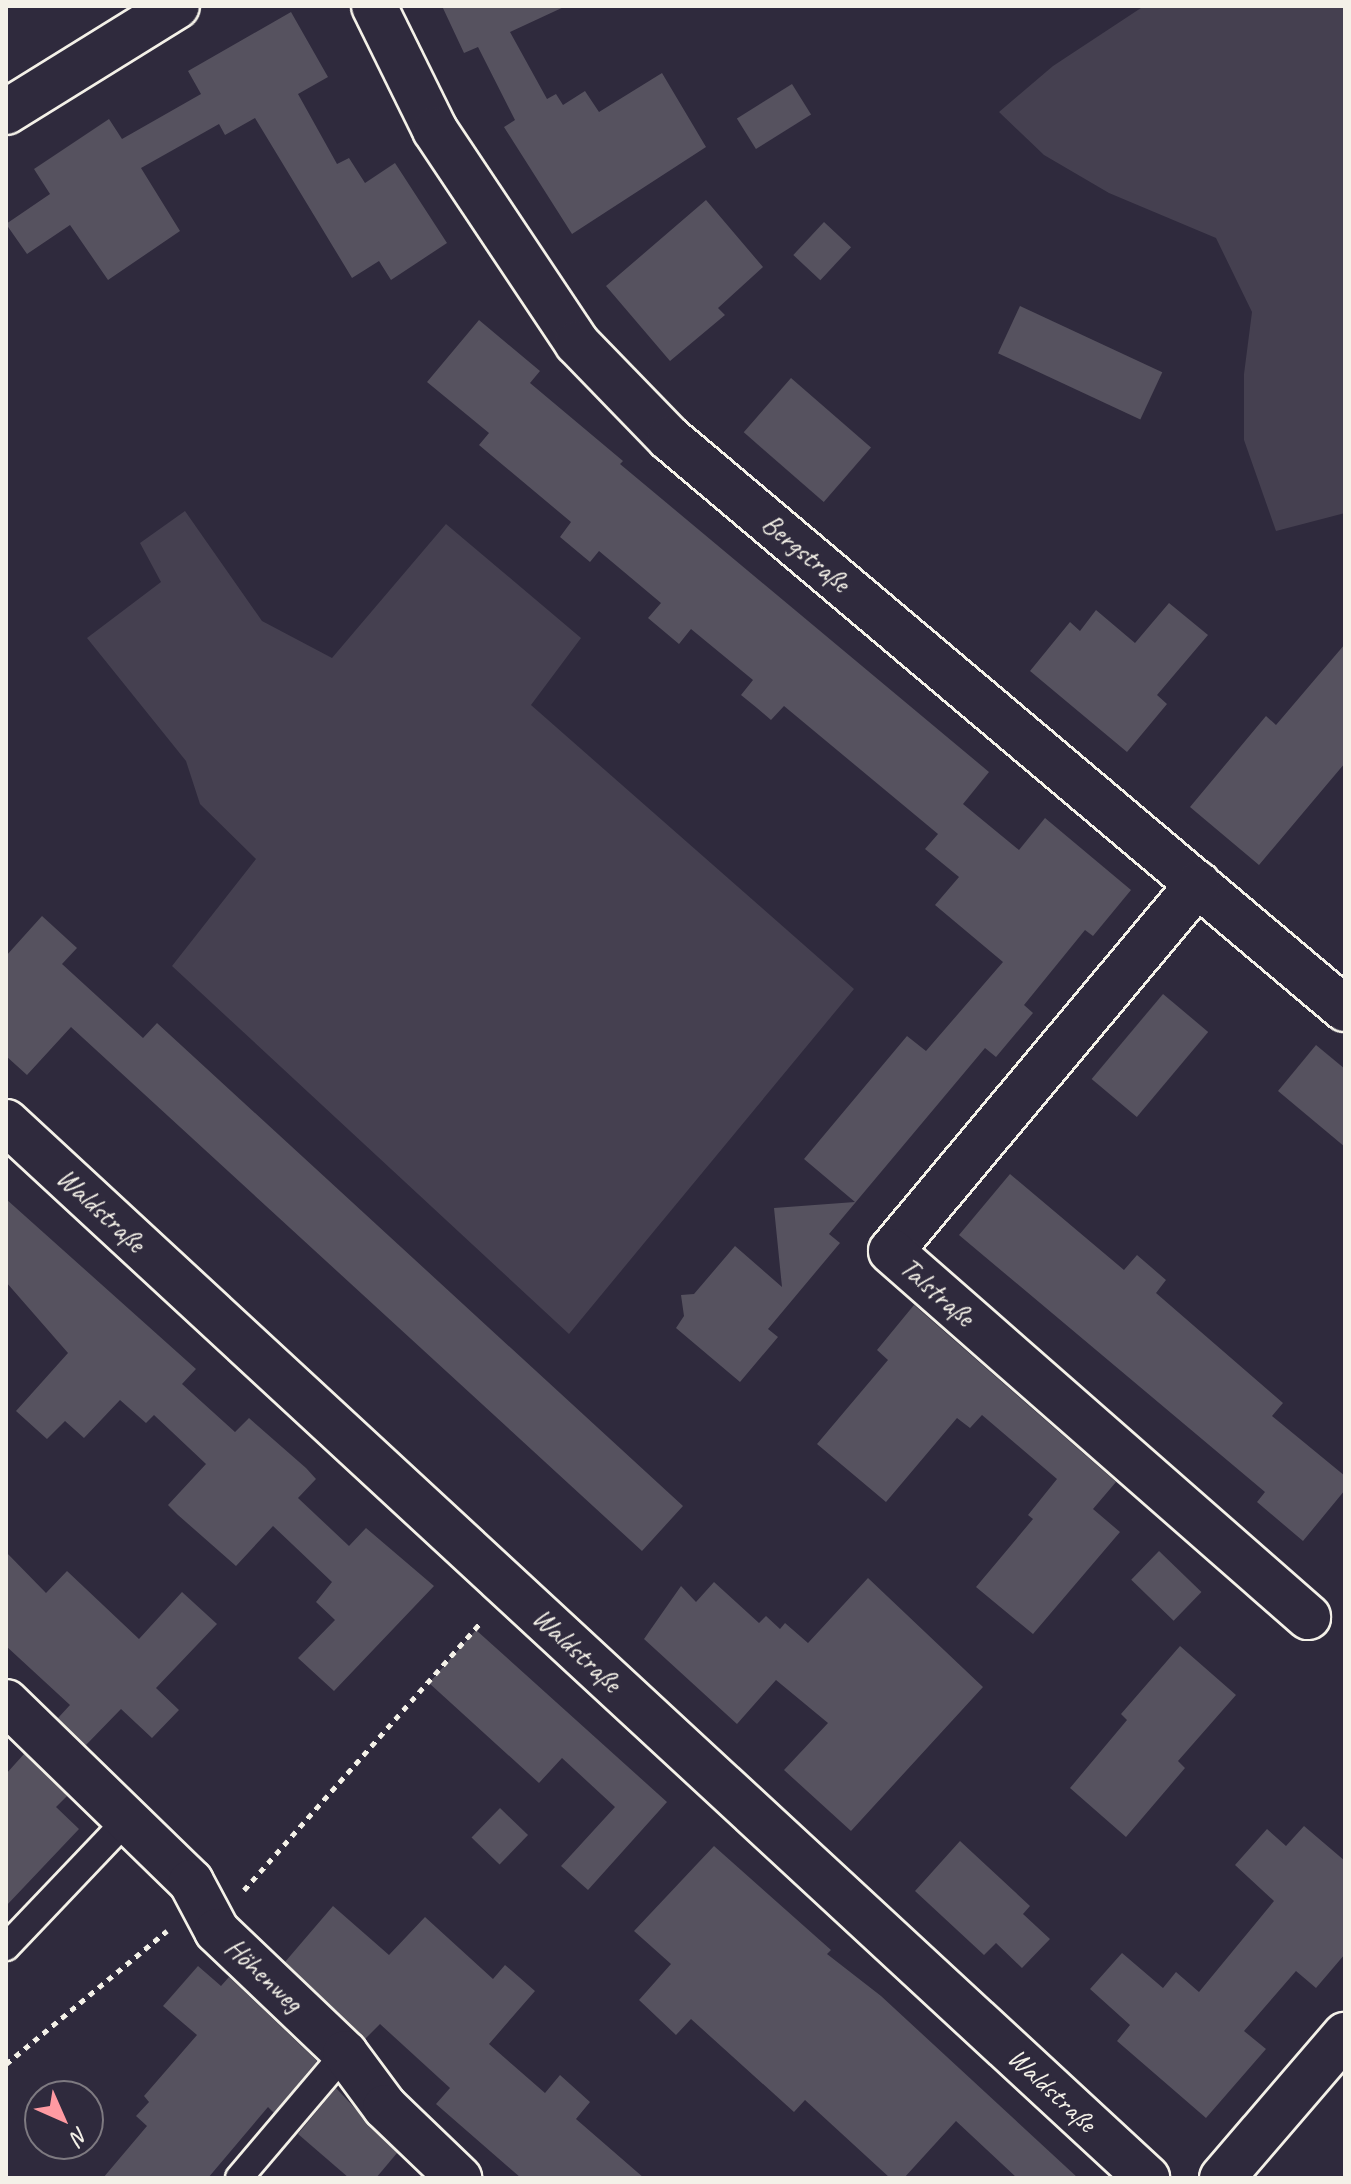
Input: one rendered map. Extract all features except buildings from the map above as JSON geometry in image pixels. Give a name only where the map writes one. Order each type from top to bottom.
[{"type":"street","points":[[6,112],[177,6]]},
{"type":"street","name":"Bergstraße","points":[[374,6],[435,130],[577,343],[669,438],[1345,1009]]},
{"type":"street","name":"Talstraße","points":[[1198,884],[891,1251],[1308,1617]]},
{"type":"street","name":"Waldstraße","points":[[6,1122],[1147,2178]]},
{"type":"street","name":"Höhenweg","points":[[6,1702],[128,1819],[202,1900],[217,1931],[345,2053],[385,2107],[459,2178]]},
{"type":"street","points":[[1222,2178],[1345,2035]]},
{"type":"lane","points":[[6,1947],[128,1819]]},
{"type":"lane","points":[[239,2178],[345,2053]]},
{"type":"path","points":[[6,2064],[202,1900],[245,1890],[511,1589]]},
{"type":"shaded area","points":[[1144,6],[1345,6],[1345,513],[1276,531],[1244,440],[1244,374],[1252,312],[1216,238],[1109,193],[1044,155],[999,112],[1053,66]]},
{"type":"shaded area","points":[[185,511],[262,621],[332,658],[446,524],[581,638],[531,705],[854,989],[569,1334],[172,966],[256,859],[200,804],[186,761],[87,638],[161,582],[140,543]]}]
